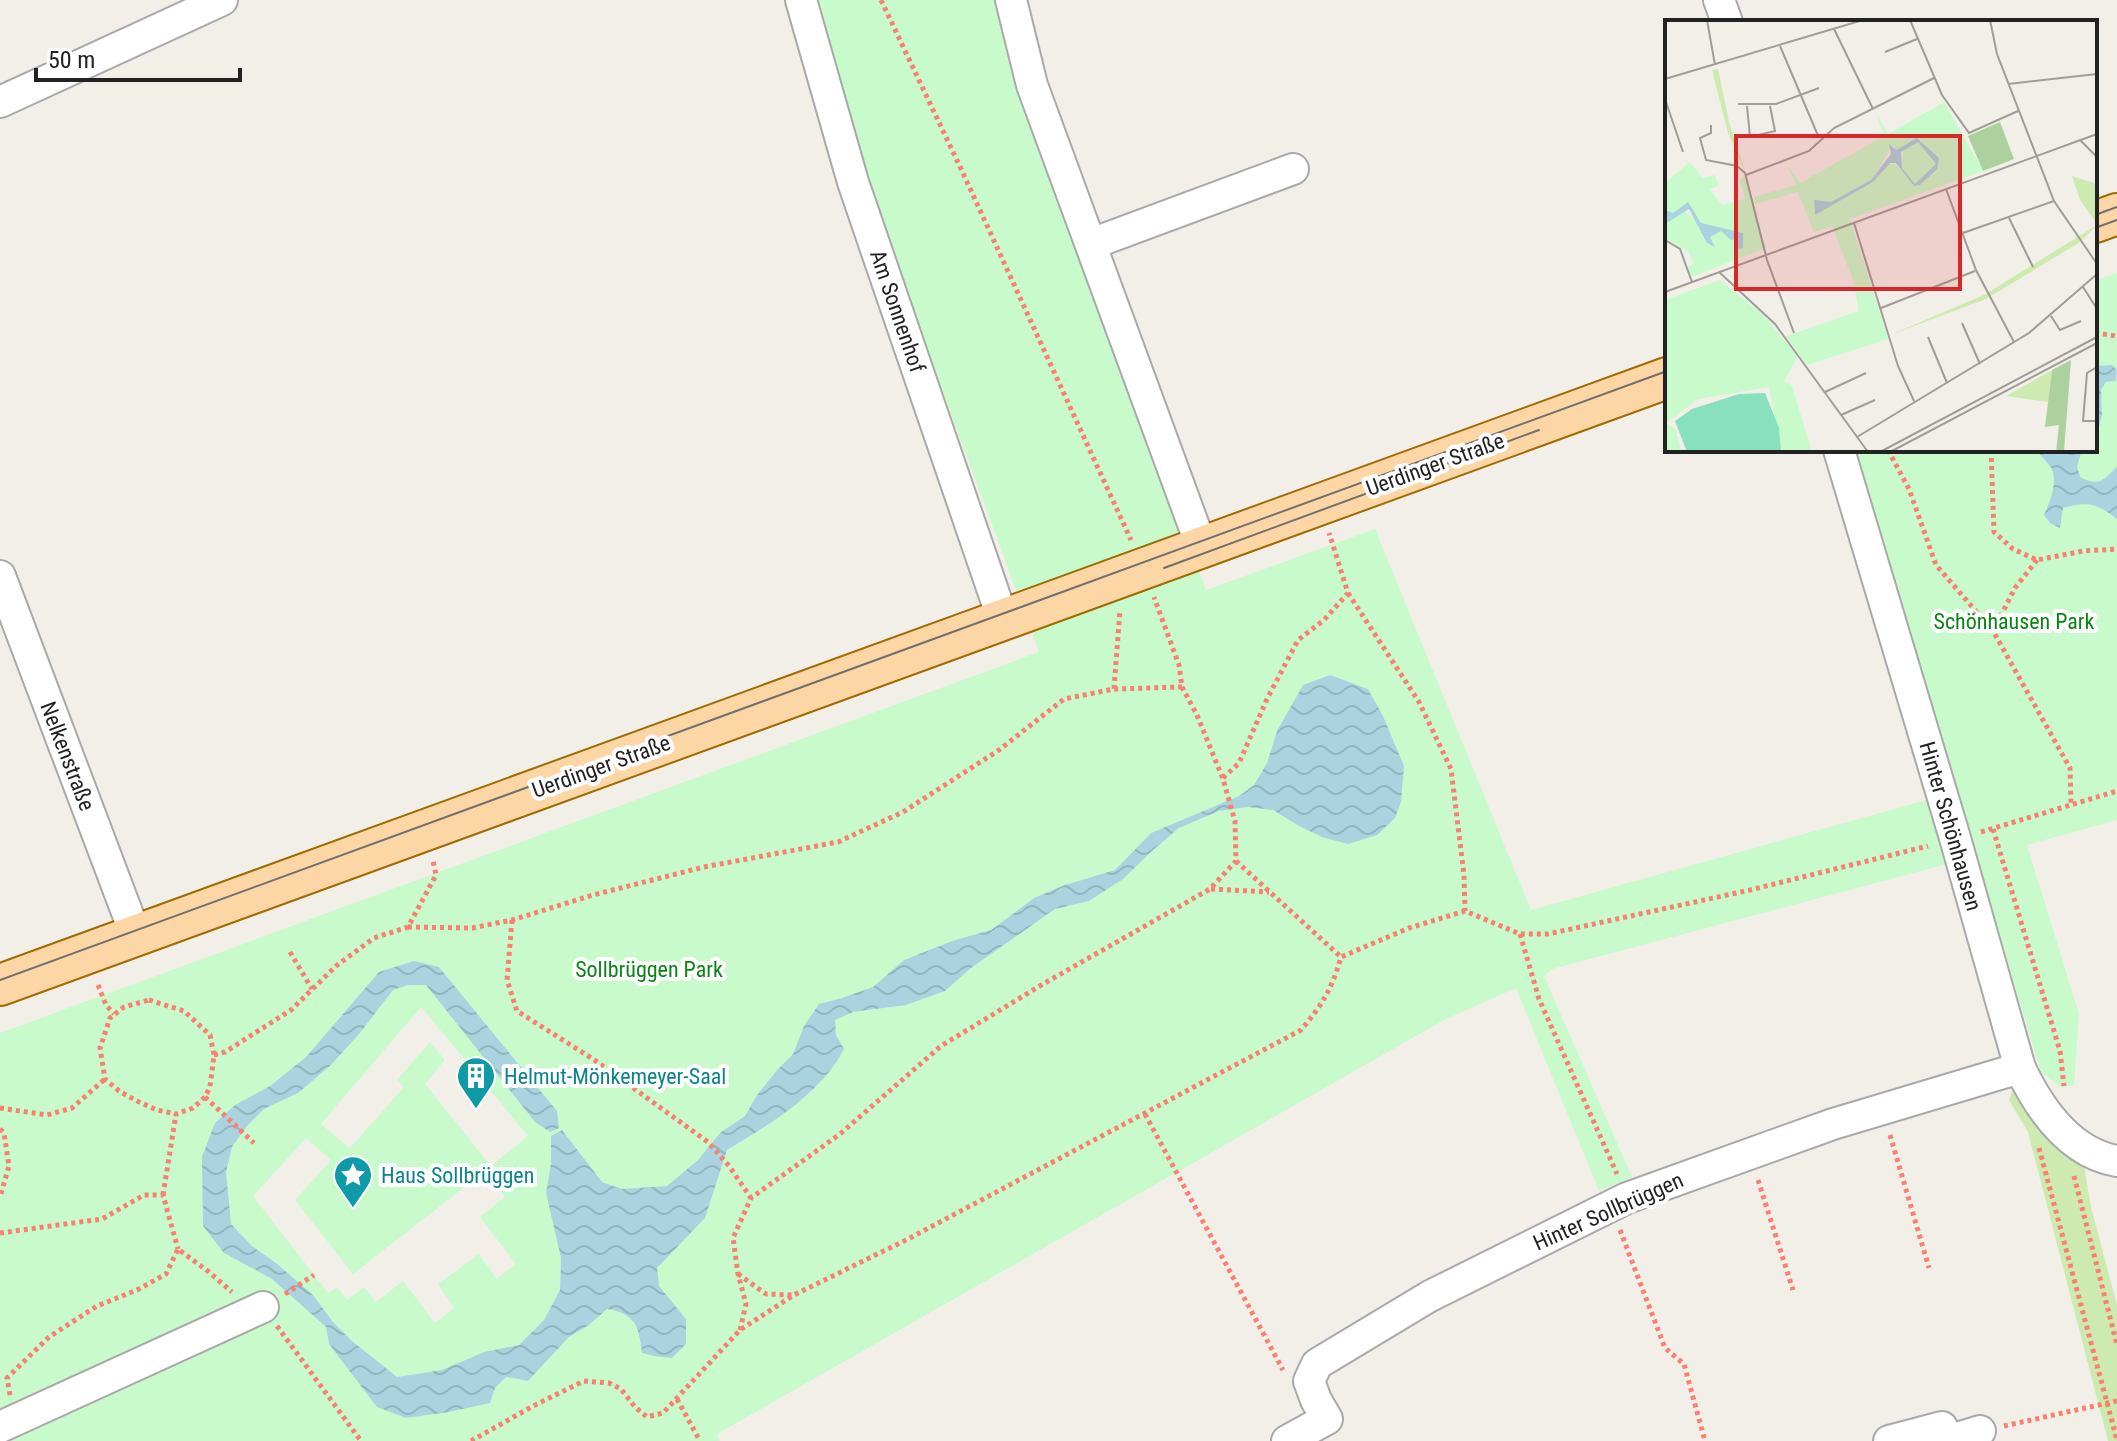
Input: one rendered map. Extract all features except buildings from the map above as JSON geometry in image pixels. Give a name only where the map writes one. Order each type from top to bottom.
[{"type":"main road","points":[[2097,221],[2117,214]]},
{"type":"main road","name":"Uerdinger Straße","points":[[0,985],[1665,379]]},
{"type":"street","points":[[0,102],[222,0]]},
{"type":"street","name":"Am Sonnenhof","points":[[801,0],[853,182],[1003,620]]},
{"type":"street","points":[[1011,0],[1032,85],[1202,548]]},
{"type":"street","points":[[1719,0],[1726,20]]},
{"type":"street","points":[[1091,244],[1293,169]]},
{"type":"street","name":"Hinter Schönhausen","points":[[1840,452],[2020,1068],[2031,1092],[2070,1139],[2100,1158],[2117,1161]]},
{"type":"street","name":"Nelkenstraße","points":[[0,576],[136,936]]},
{"type":"street","name":"Hinter Sollbrüggen","points":[[1328,1420],[1309,1381],[1317,1364],[1430,1296],[1619,1202],[1749,1154],[2020,1068]]},
{"type":"street","points":[[7,1424],[273,1301]]},
{"type":"street","points":[[1287,1441],[1328,1420]]},
{"type":"street","points":[[1889,1441],[1942,1427],[1947,1440],[1980,1431]]},
{"type":"path","points":[[740,1330],[746,1304],[733,1238],[751,1198],[840,1134],[941,1046],[1210,889],[1236,861],[1235,821],[1223,779],[1182,687],[1179,665],[1133,573],[962,171],[881,0]]},
{"type":"path","points":[[2097,333],[2117,336]]},
{"type":"path","points":[[1889,452],[1909,489],[1936,565],[1993,631],[2070,768],[2071,803]]},
{"type":"path","points":[[1991,452],[1994,532],[2013,549],[2037,560],[2083,551],[2117,549]]},
{"type":"path","points":[[1321,505],[1348,593],[1419,702],[1451,769],[1464,875],[1465,911]]},
{"type":"path","points":[[1993,631],[2015,588],[2037,560]]},
{"type":"path","points":[[1114,689],[1133,573]]},
{"type":"path","points":[[1223,779],[1239,763],[1267,699],[1298,640],[1324,620],[1348,593]]},
{"type":"path","points":[[214,1055],[225,1052],[291,1010],[336,966],[374,938],[408,927],[472,928],[512,920],[593,895],[704,867],[838,842],[903,812],[999,750],[1064,699],[1114,689],[1182,687]]},
{"type":"path","points":[[1341,957],[1409,928],[1465,911],[1520,934],[1548,934],[1750,890],[1993,829],[2117,791]]},
{"type":"path","points":[[408,927],[436,875],[426,829]]},
{"type":"path","points":[[1993,829],[2060,1051],[2072,1166],[2117,1345]]},
{"type":"path","points":[[1236,861],[1341,957]]},
{"type":"path","points":[[1210,889],[1269,892]]},
{"type":"path","points":[[512,920],[507,980],[517,1011],[593,1059],[708,1142],[751,1198]]},
{"type":"path","points":[[1520,934],[1539,999],[1619,1202],[1665,1348],[1684,1364],[1705,1441]]},
{"type":"path","points":[[290,952],[312,989]]},
{"type":"path","points":[[471,1441],[584,1381],[609,1383],[621,1389],[647,1417],[663,1413],[740,1330],[794,1295],[908,1239],[1301,1030],[1323,1004],[1341,957]]},
{"type":"path","points":[[149,1000],[184,1011],[210,1035],[214,1055],[210,1087],[205,1097],[193,1108],[176,1114],[137,1101],[105,1079],[100,1048],[110,1018],[124,1007],[149,1000]]},
{"type":"path","points":[[0,1108],[47,1115],[72,1108],[105,1079]]},
{"type":"path","points":[[205,1097],[254,1143]]},
{"type":"path","points":[[1882,1110],[1929,1268]]},
{"type":"path","points":[[176,1114],[163,1195],[178,1249],[233,1293],[273,1301],[314,1275]]},
{"type":"path","points":[[1145,1114],[1273,1353],[1288,1378],[1328,1420]]},
{"type":"path","points":[[0,1129],[4,1133],[9,1166],[0,1197]]},
{"type":"path","points":[[2037,1143],[2117,1440]]},
{"type":"path","points":[[1749,1154],[1793,1290]]},
{"type":"path","points":[[0,1233],[102,1219],[144,1195],[163,1195]]},
{"type":"path","points":[[7,1424],[4,1378],[49,1337],[85,1313],[166,1274],[178,1249]]},
{"type":"path","points":[[738,1274],[766,1294],[794,1295]]},
{"type":"path","points":[[273,1301],[361,1441]]},
{"type":"path","points":[[677,1399],[700,1441]]},
{"type":"path","points":[[1980,1431],[2117,1401]]},
{"type":"green space","name":"Sollbrüggen Park","points":[[815,0],[996,0],[1015,85],[1206,590],[1375,529],[1531,910],[1930,799],[1947,864],[1552,969],[1544,976],[1632,1177],[1599,1191],[1516,988],[1444,1020],[717,1434],[720,1441],[0,1441],[0,1033],[1039,652],[864,178]],"holes":[[[1330,675],[1368,689],[1404,766],[1322,837],[1273,810],[1248,807],[1219,811],[1179,828],[1089,901],[1055,909],[971,968],[945,991],[906,1005],[853,1012],[834,1020],[836,1035],[844,1049],[815,1089],[759,1131],[727,1150],[705,1218],[656,1268],[659,1286],[642,1353],[634,1323],[624,1314],[607,1309],[569,1337],[528,1381],[506,1377],[495,1388],[490,1403],[405,1418],[329,1345],[326,1327],[272,1279],[224,1253],[215,1123],[235,1105],[270,1086],[306,1057],[379,972],[439,967],[557,1111],[559,1128],[535,1122],[426,985],[408,985],[393,990],[331,1065],[298,1093],[264,1109],[247,1126],[232,1147],[225,1172],[231,1224],[252,1246],[313,1295],[352,1341],[397,1378],[442,1370],[484,1352],[519,1345],[544,1320],[560,1290],[561,1258],[546,1193],[552,1136],[562,1131],[602,1182],[622,1189],[667,1186],[698,1160],[721,1132],[745,1116],[757,1095],[793,1054],[804,1026],[819,1004],[873,987],[904,960],[991,930],[1034,898],[1115,870],[1151,833],[1239,796],[1254,785],[1267,763],[1277,731],[1304,685]],[[421,1007],[528,1136],[491,1166],[425,1084],[445,1060],[430,1042],[397,1080],[404,1087],[350,1148],[321,1124]],[[306,1138],[331,1160],[295,1200],[353,1274],[485,1171],[505,1197],[480,1217],[516,1264],[497,1279],[479,1254],[438,1284],[454,1308],[435,1323],[403,1281],[376,1302],[364,1287],[347,1300],[337,1287],[328,1293],[253,1196]]]},
{"type":"green space","points":[[2117,273],[2117,370],[2111,365],[2097,366],[2097,280]]},
{"type":"green space","points":[[2117,378],[2117,467],[2100,481],[2092,482],[2080,478],[2077,466],[2081,452],[2097,452],[2102,415],[2101,390],[2106,382],[2116,381]]},
{"type":"green space","name":"Schönhausen Park","points":[[1854,452],[2039,452],[2054,476],[2053,490],[2044,515],[2080,503],[2100,506],[2117,519],[2117,820],[2027,845],[2079,1014],[2074,1085],[2061,1087],[2041,1072]]},
{"type":"green space","points":[[2015,1083],[2083,1161],[2091,1207],[2117,1305],[2117,1441],[2108,1441],[2028,1132],[2009,1100]]},
{"type":"water","points":[[2112,365],[2117,370],[2116,381],[2106,382],[2101,390],[2102,415],[2097,435],[2097,366]]},
{"type":"water","points":[[2039,452],[2081,452],[2077,466],[2080,477],[2097,482],[2117,467],[2117,519],[2098,507],[2079,505],[2063,508],[2060,528],[2050,523],[2044,515],[2053,490],[2054,476]]},
{"type":"water","points":[[1330,675],[1368,689],[1383,716],[1404,766],[1401,802],[1395,818],[1377,835],[1348,844],[1322,837],[1273,810],[1248,807],[1219,811],[1179,828],[1123,879],[1089,901],[1055,909],[971,968],[945,991],[906,1005],[853,1012],[835,1020],[836,1035],[844,1049],[834,1065],[793,1107],[727,1150],[705,1218],[657,1268],[659,1286],[686,1319],[686,1344],[672,1358],[642,1353],[634,1322],[624,1314],[607,1309],[569,1337],[528,1381],[506,1377],[495,1388],[490,1403],[406,1418],[377,1407],[329,1344],[326,1327],[272,1279],[224,1253],[203,1226],[202,1157],[215,1123],[235,1105],[270,1086],[306,1057],[379,972],[414,961],[439,967],[557,1111],[559,1128],[550,1132],[535,1122],[426,985],[408,985],[393,990],[331,1065],[298,1093],[264,1109],[247,1126],[232,1147],[226,1172],[231,1224],[252,1246],[313,1295],[352,1341],[397,1377],[442,1370],[484,1352],[519,1345],[544,1320],[560,1290],[561,1258],[546,1193],[551,1136],[562,1130],[602,1182],[622,1189],[667,1186],[698,1160],[721,1132],[745,1116],[757,1095],[793,1054],[804,1026],[819,1004],[873,987],[904,960],[991,930],[1034,898],[1115,870],[1151,833],[1239,796],[1254,785],[1267,763],[1277,731],[1303,685]]},
{"type":"tram line","points":[[2097,214],[2117,207]]},
{"type":"tram line","points":[[2097,227],[2117,220]]},
{"type":"tram line","points":[[0,980],[1665,372]]},
{"type":"tram line","points":[[1164,568],[1539,430]]},
{"type":"place","name":"Helmut-Mönkemeyer-Saal","points":[[476,1110]]},
{"type":"place","name":"Haus Sollbrüggen","points":[[353,1209]]}]
